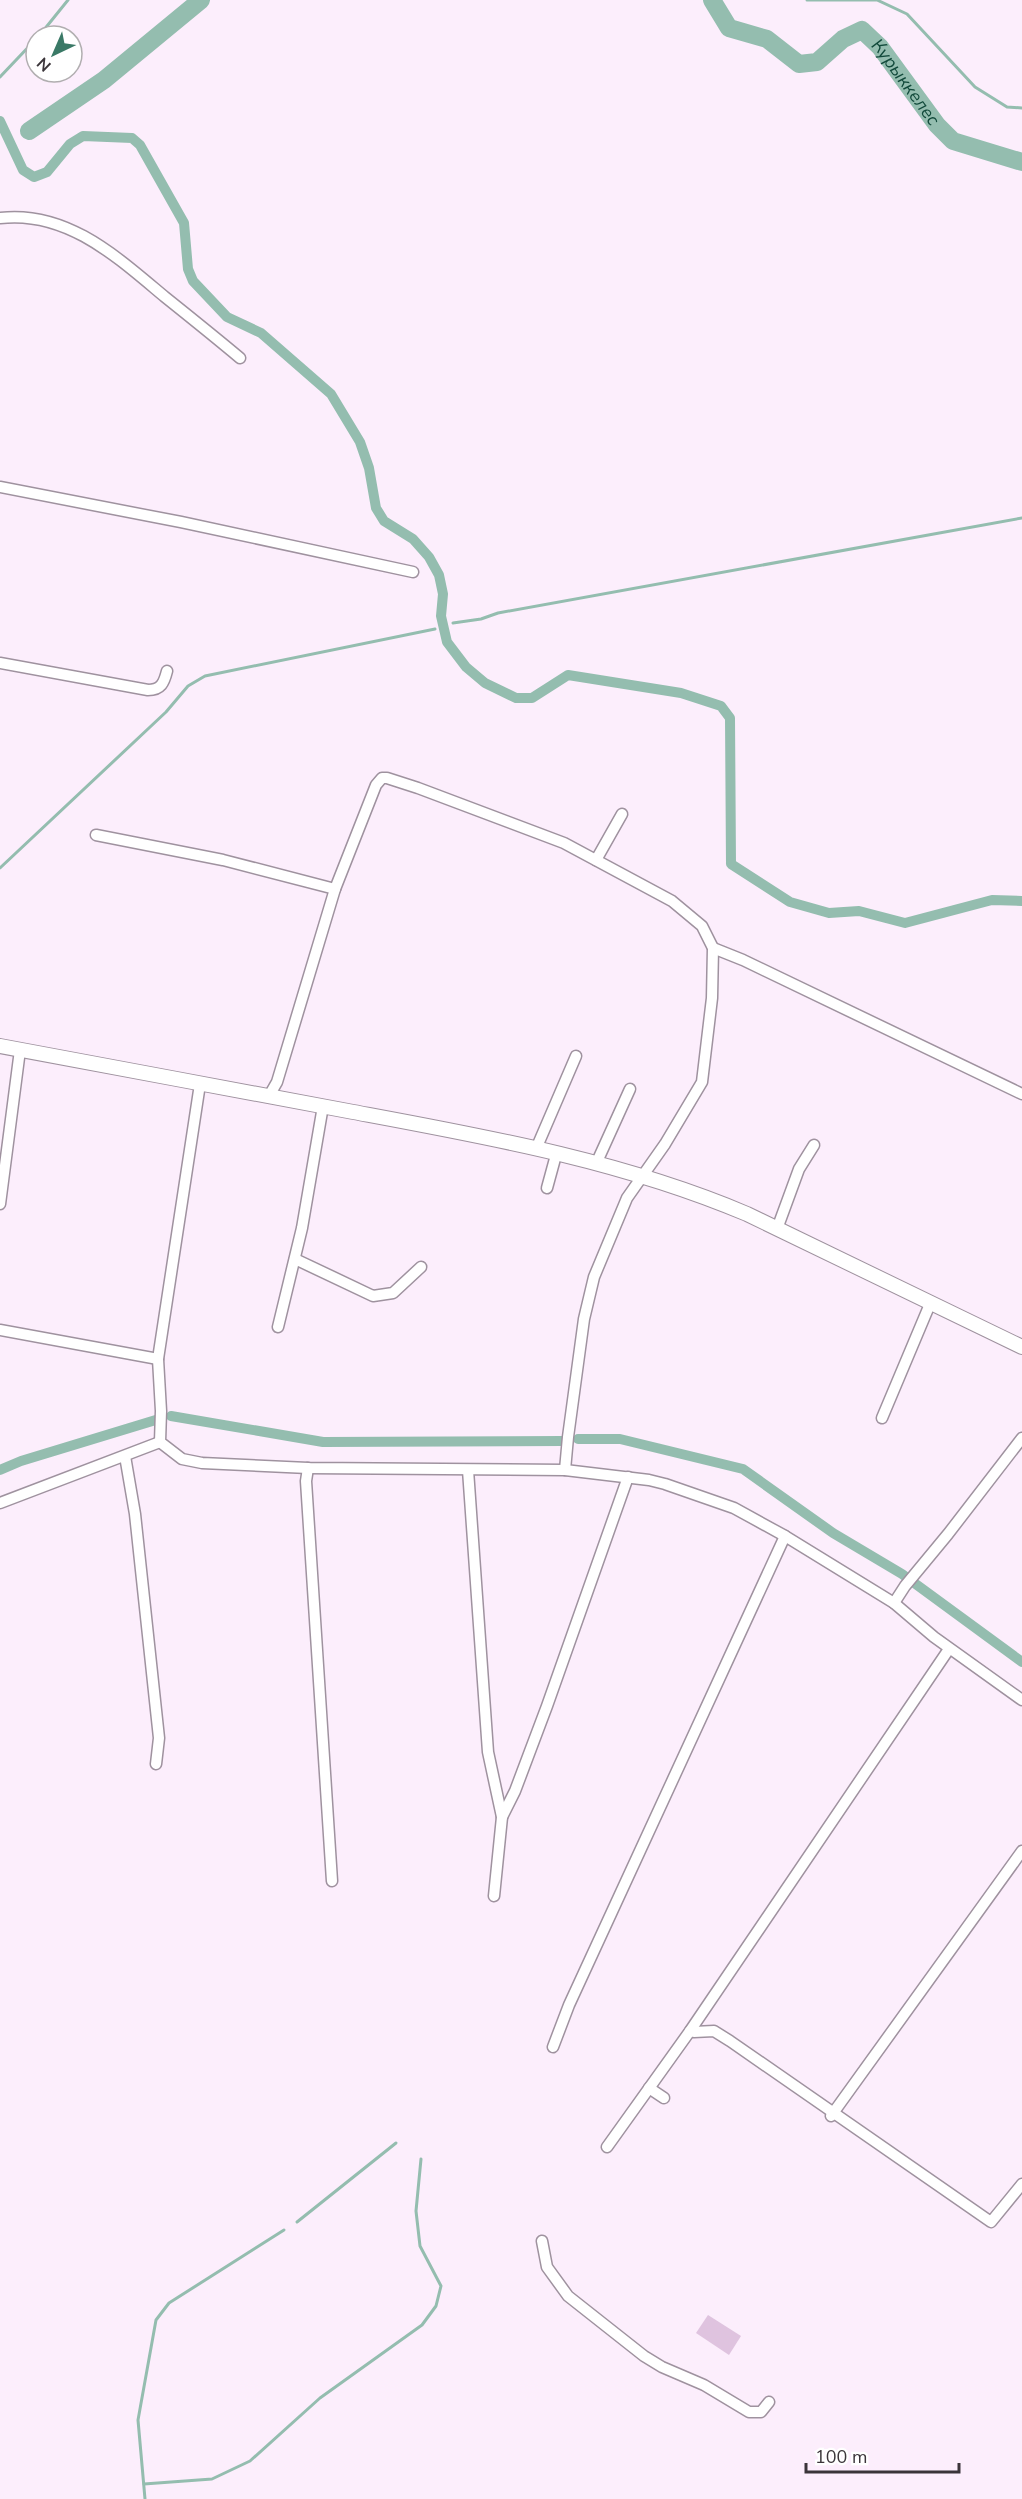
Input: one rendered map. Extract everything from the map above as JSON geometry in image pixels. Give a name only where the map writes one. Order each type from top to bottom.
[{"type":"main road","points":[[0,1046],[484,1136],[641,1176],[714,1200],[1022,1347]]},
{"type":"street","points":[[0,218],[23,217],[43,220],[91,238],[240,358]]},
{"type":"street","points":[[0,487],[181,522],[413,572]]},
{"type":"street","points":[[0,663],[148,690],[162,686],[167,671]]},
{"type":"street","points":[[269,1096],[277,1082],[335,888],[378,780],[384,778],[564,843],[672,901],[702,926],[713,948],[712,998],[702,1082],[697,1094],[641,1176],[619,1215],[588,1298],[568,1437],[566,1470]]},
{"type":"street","points":[[596,860],[622,814]]},
{"type":"street","points":[[96,836],[223,860],[335,888]]},
{"type":"street","points":[[713,948],[743,960],[1022,1094]]},
{"type":"street","points":[[0,1204],[20,1050]]},
{"type":"street","points":[[536,1149],[576,1056]]},
{"type":"street","points":[[160,1442],[158,1359],[200,1084]]},
{"type":"street","points":[[596,1164],[630,1089]]},
{"type":"street","points":[[278,1327],[296,1259],[323,1106]]},
{"type":"street","points":[[777,1229],[799,1169],[814,1145]]},
{"type":"street","points":[[547,1188],[556,1155]]},
{"type":"street","points":[[296,1259],[374,1296],[393,1293],[421,1267]]},
{"type":"street","points":[[882,1418],[930,1304]]},
{"type":"street","points":[[0,1330],[158,1359]]},
{"type":"street","points":[[894,1603],[1022,1438]]},
{"type":"street","points":[[0,1503],[160,1442]]},
{"type":"street","points":[[160,1442],[186,1461],[308,1468],[566,1470],[657,1482],[734,1508],[785,1536],[894,1603],[949,1649],[1022,1700]]},
{"type":"street","points":[[125,1456],[135,1514],[159,1738],[156,1764]]},
{"type":"street","points":[[308,1468],[306,1481],[332,1881]]},
{"type":"street","points":[[468,1470],[488,1752],[502,1817],[494,1896]]},
{"type":"street","points":[[502,1817],[515,1791],[543,1717],[628,1477]]},
{"type":"street","points":[[553,2047],[569,2005],[785,1536]]},
{"type":"street","points":[[607,2147],[690,2031],[949,1649]]},
{"type":"street","points":[[832,2114],[1022,1851]]},
{"type":"street","points":[[690,2031],[714,2031],[991,2222],[1022,2184]]},
{"type":"street","points":[[649,2088],[664,2098]]},
{"type":"street","points":[[542,2241],[547,2267],[568,2296],[644,2356],[662,2367],[704,2385],[749,2412],[761,2412],[769,2402]]},
{"type":"shaded area","points":[[708,2315],[741,2336],[729,2355],[696,2333]]},
{"type":"waterway","points":[[49,24],[68,0]]},
{"type":"waterway","name":"Курыккелес","points":[[29,131],[104,80],[201,0]]},
{"type":"waterway","name":"Курыккелес","points":[[712,0],[729,28],[767,39],[799,64],[817,62],[843,39],[862,30],[880,47],[937,125],[953,141],[1022,162]]},
{"type":"waterway","points":[[807,0],[877,0],[907,14],[975,87],[1007,107],[1022,108]]},
{"type":"waterway","points":[[0,77],[24,52]]},
{"type":"waterway","points":[[0,121],[23,170],[34,177],[47,172],[70,144],[83,136],[132,138],[140,145],[184,223],[188,269],[193,281],[227,317],[261,333],[331,394],[360,442],[369,468],[376,508],[384,521],[413,539],[429,557],[439,575],[443,594],[441,616],[447,642],[466,667],[485,683],[516,698],[532,698],[568,675],[681,693],[721,706],[730,718],[731,864],[790,902],[829,913],[859,911],[905,923],[992,900],[1022,901]]},
{"type":"waterway","points":[[453,623],[1022,518]]},
{"type":"waterway","points":[[0,868],[166,712],[188,686],[205,676],[435,629]]},
{"type":"waterway","points":[[171,1416],[323,1442],[563,1441]]},
{"type":"waterway","points":[[0,1470],[21,1461],[159,1419]]},
{"type":"waterway","points":[[578,1439],[620,1439],[743,1469],[833,1533],[902,1574],[1022,1662]]},
{"type":"waterway","points":[[297,2222],[396,2143]]},
{"type":"waterway","points":[[144,2484],[212,2479],[250,2461],[320,2398],[422,2325],[436,2306],[441,2286],[420,2246],[416,2211],[421,2159]]},
{"type":"waterway","points":[[145,2499],[138,2420],[156,2320],[169,2303],[284,2230]]}]
